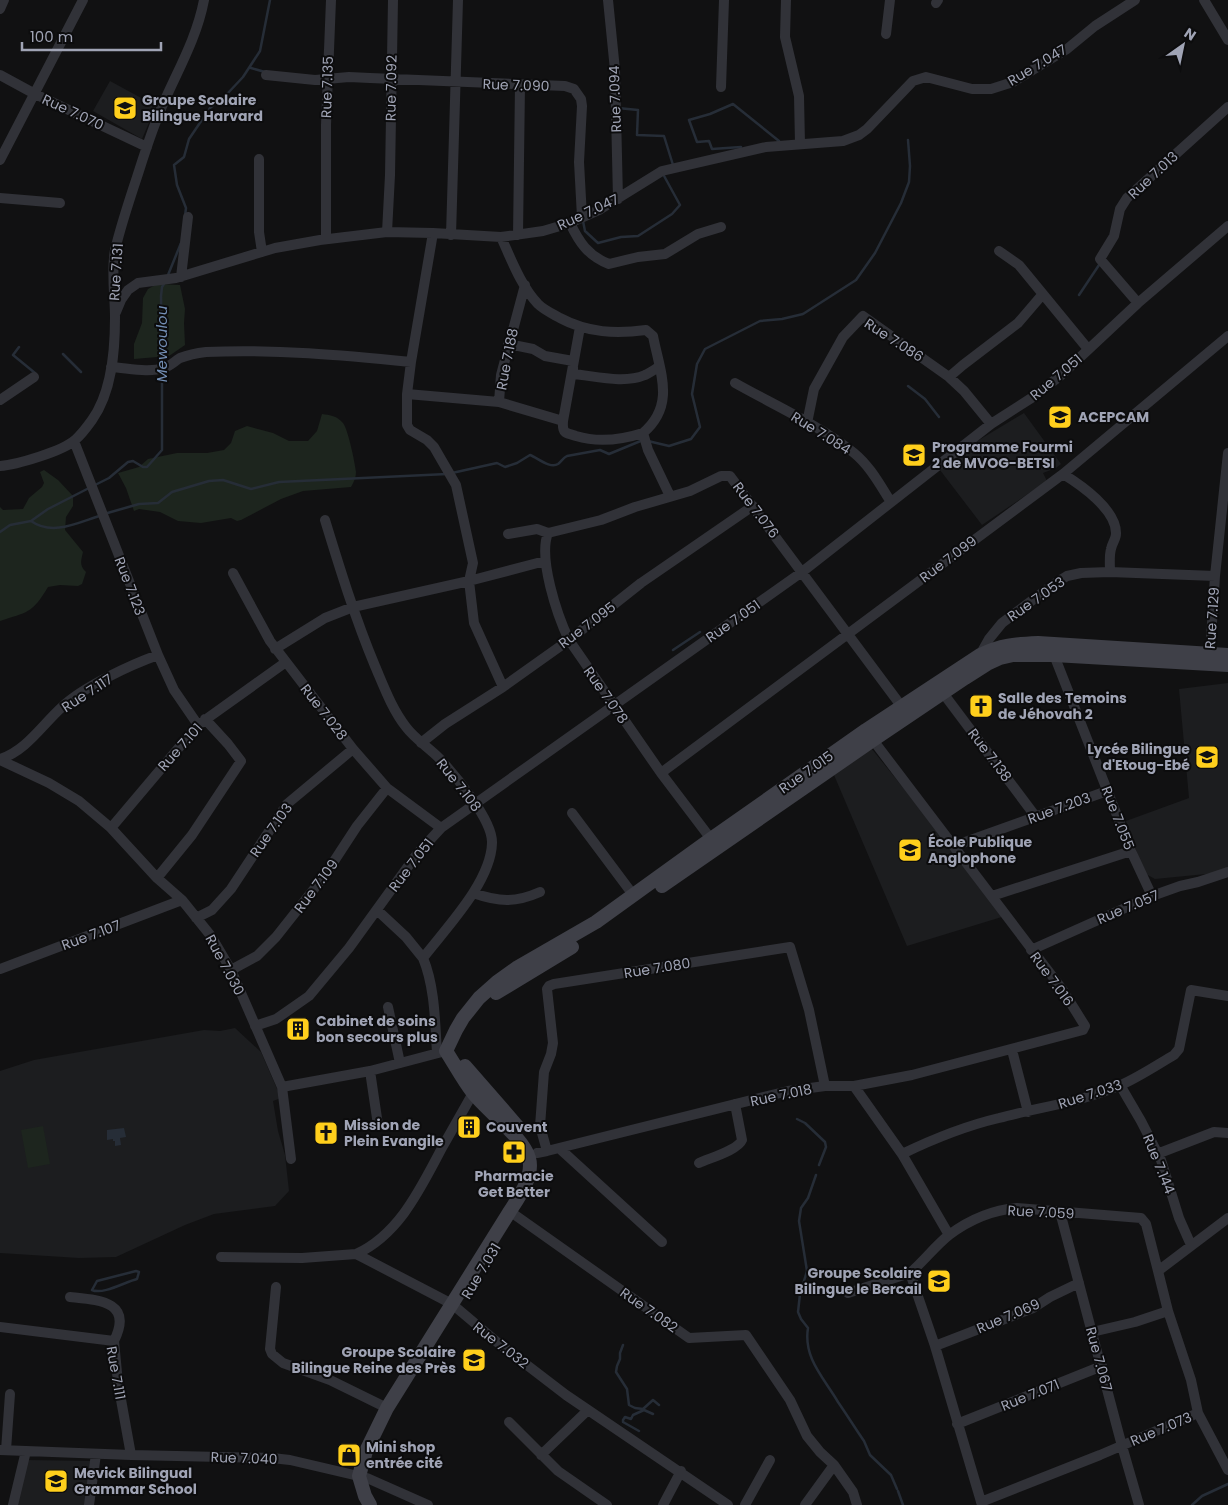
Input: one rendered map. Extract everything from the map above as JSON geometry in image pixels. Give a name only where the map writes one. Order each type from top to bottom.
[{"type":"main road","name":"Rue 7.015","points":[[446,1051],[463,1018],[488,989],[518,967],[596,922],[711,839],[902,707],[993,648],[1009,644],[1038,643],[1208,658],[1228,665]]},
{"type":"main road","name":"Rue 7.015","points":[[446,1051],[475,1013],[498,992],[600,929],[873,740],[987,664],[1013,655],[1054,654],[1208,658],[1228,655]]},
{"type":"main road","name":"Rue 7.031","points":[[363,1477],[382,1436],[522,1191],[530,1168],[529,1157],[520,1143],[473,1093],[446,1051]]},
{"type":"main road","points":[[446,1051],[468,1071],[542,1152]]},
{"type":"main road","name":"Rue 7.031","points":[[370,1505],[364,1496],[361,1466],[366,1450],[387,1408],[530,1190],[542,1152]]},
{"type":"main road","points":[[363,1477],[380,1505]]},
{"type":"street","points":[[0,9],[4,0]]},
{"type":"street","points":[[0,160],[83,0]]},
{"type":"street","name":"Rue 7.131","points":[[0,466],[11,465],[61,448],[74,441],[93,420],[108,384],[111,367],[115,317],[113,287],[115,251],[127,206],[147,147],[164,101],[200,21],[204,0]]},
{"type":"street","name":"Rue 7.135","points":[[326,239],[327,78],[331,0]]},
{"type":"street","name":"Rue 7.092","points":[[387,232],[390,175],[393,0]]},
{"type":"street","points":[[451,235],[458,0]]},
{"type":"street","name":"Rue 7.094","points":[[608,0],[615,70],[618,199]]},
{"type":"street","points":[[721,87],[724,0]]},
{"type":"street","points":[[786,0],[784,15],[785,37],[799,96],[800,144]]},
{"type":"street","points":[[886,34],[890,0]]},
{"type":"street","name":"Rue 7.047","points":[[115,317],[124,295],[138,283],[181,277],[262,252],[326,239],[387,232],[501,236],[543,231],[570,223],[599,210],[662,171],[766,147],[843,141],[859,135],[867,129],[908,84],[920,78],[926,77],[972,89],[992,89],[1013,82],[1067,49],[1095,26],[1135,0]]},
{"type":"street","points":[[1204,0],[1228,40]]},
{"type":"street","name":"Rue 7.070","points":[[0,75],[35,94],[147,147]]},
{"type":"street","name":"Rue 7.090","points":[[266,75],[315,80],[349,77],[456,83],[565,86],[574,89],[581,99],[582,106],[579,183],[582,217]]},
{"type":"street","points":[[518,235],[520,85]]},
{"type":"street","name":"Rue 7.013","points":[[1138,303],[1100,259],[1114,236],[1120,208],[1126,198],[1228,107]]},
{"type":"street","points":[[259,159],[259,232],[262,252]]},
{"type":"street","points":[[0,198],[60,203]]},
{"type":"street","points":[[181,277],[188,217]]},
{"type":"street","points":[[570,223],[576,237],[589,253],[609,264],[638,257],[665,254],[698,234],[721,227]]},
{"type":"street","name":"Rue 7.051","points":[[255,1026],[276,1019],[309,996],[334,968],[417,854],[441,828],[802,572],[991,424],[1015,410],[1060,376],[1138,303],[1228,226]]},
{"type":"street","points":[[433,234],[410,362],[407,426],[434,447],[456,485],[473,563],[469,582],[474,623],[503,687]]},
{"type":"street","points":[[501,236],[525,284],[538,304],[550,313],[580,327],[615,333],[646,330],[653,336],[664,396],[658,414],[649,428],[643,433],[609,440],[587,439],[566,433],[563,429],[580,327]]},
{"type":"street","points":[[999,251],[1018,265],[1088,349]]},
{"type":"street","name":"Rue 7.188","points":[[407,394],[499,402],[501,375],[525,284]]},
{"type":"street","points":[[949,377],[1018,323],[1042,295]]},
{"type":"street","name":"Rue 7.086","points":[[807,423],[814,389],[843,336],[863,316],[949,377],[991,424]]},
{"type":"street","name":"Rue 7.099","points":[[661,773],[1063,474],[1228,336]]},
{"type":"street","points":[[508,344],[533,349],[545,356],[573,361],[572,374]]},
{"type":"street","points":[[111,367],[155,370],[165,368],[189,355],[203,352],[319,353],[410,362]]},
{"type":"street","points":[[572,374],[617,379],[632,378],[644,376],[659,367]]},
{"type":"street","points":[[0,400],[34,377]]},
{"type":"street","name":"Rue 7.084","points":[[735,383],[807,423],[855,454],[874,475],[891,502]]},
{"type":"street","points":[[499,402],[563,421]]},
{"type":"street","points":[[643,433],[648,450],[670,496]]},
{"type":"street","name":"Rue 7.123","points":[[74,441],[158,656],[174,690],[202,722],[228,744],[241,761],[192,835],[157,878]]},
{"type":"street","name":"Rue 7.129","points":[[1208,658],[1228,453]]},
{"type":"street","points":[[1063,474],[1098,499],[1114,525],[1116,537],[1112,547],[1110,572]]},
{"type":"street","name":"Rue 7.076","points":[[508,534],[537,529],[548,533],[600,520],[690,490],[725,475],[730,476],[902,707]]},
{"type":"street","name":"Rue 7.095","points":[[421,743],[445,724],[503,687],[568,640],[641,583],[754,506]]},
{"type":"street","name":"Rue 7.108","points":[[325,520],[353,607],[387,694],[400,720],[421,743],[439,758],[475,803],[486,820],[492,842],[483,877],[474,893],[423,958]]},
{"type":"street","name":"Rue 7.078","points":[[548,533],[545,541],[545,561],[561,624],[568,640],[661,773],[711,839]]},
{"type":"street","points":[[275,649],[325,618],[353,607],[469,582],[545,561]]},
{"type":"street","name":"Rue 7.053","points":[[980,655],[996,630],[1054,584],[1067,576],[1081,573],[1110,572],[1215,576]]},
{"type":"street","name":"Rue 7.028","points":[[234,573],[275,649],[353,748],[387,788],[441,828]]},
{"type":"street","name":"Rue 7.055","points":[[1054,654],[1131,851],[1152,896]]},
{"type":"street","name":"Rue 7.117","points":[[0,759],[11,756],[26,744],[63,706],[85,691],[137,662],[158,656]]},
{"type":"street","name":"Rue 7.101","points":[[111,828],[202,722],[286,662]]},
{"type":"street","name":"Rue 7.138","points":[[943,693],[1036,817]]},
{"type":"street","name":"Rue 7.016","points":[[854,1086],[912,1076],[1012,1050],[1085,1028],[1085,1024],[1062,989],[873,740]]},
{"type":"street","name":"Rue 7.103","points":[[196,918],[212,910],[231,889],[287,804],[353,748]]},
{"type":"street","name":"Rue 7.030","points":[[0,759],[49,783],[79,801],[111,828],[157,878],[182,900],[211,936],[231,970],[282,1087],[291,1159]]},
{"type":"street","name":"Rue 7.109","points":[[231,970],[257,956],[276,937],[329,870],[357,826],[387,788]]},
{"type":"street","name":"Rue 7.203","points":[[954,846],[1108,790]]},
{"type":"street","points":[[572,813],[634,896]]},
{"type":"street","points":[[992,896],[1131,851]]},
{"type":"street","name":"Rue 7.057","points":[[1031,950],[1152,896],[1228,872]]},
{"type":"street","points":[[474,893],[505,901],[526,898],[540,892]]},
{"type":"street","name":"Rue 7.107","points":[[0,969],[30,956],[107,930],[182,900]]},
{"type":"street","points":[[282,1087],[370,1071],[446,1051],[428,969],[423,958],[406,937],[377,910]]},
{"type":"street","name":"Rue 7.080","points":[[542,1152],[540,1112],[544,1072],[553,1043],[547,989],[554,984],[790,947],[809,1010],[824,1086]]},
{"type":"street","name":"Rue 7.033","points":[[902,1154],[956,1131],[999,1118],[1063,1104],[1120,1085],[1174,1055],[1179,1049],[1191,990],[1228,996]]},
{"type":"street","points":[[388,1007],[400,1063]]},
{"type":"street","points":[[1012,1050],[1028,1112]]},
{"type":"street","points":[[370,1071],[378,1125]]},
{"type":"street","name":"Rue 7.144","points":[[1120,1085],[1141,1121],[1166,1172],[1179,1218],[1191,1246]]},
{"type":"street","name":"Rue 7.018","points":[[542,1152],[788,1091],[824,1086],[854,1086]]},
{"type":"street","points":[[854,1086],[902,1154],[949,1235]]},
{"type":"street","points":[[221,1257],[302,1258],[356,1254],[378,1241],[391,1229],[409,1207],[473,1093]]},
{"type":"street","points":[[699,1163],[741,1143],[735,1104]]},
{"type":"street","points":[[1157,1154],[1214,1132],[1228,1133]]},
{"type":"street","points":[[559,1148],[662,1242]]},
{"type":"street","name":"Rue 7.059","points":[[910,1273],[949,1235],[978,1217],[1004,1209],[1017,1208],[1142,1218],[1146,1224],[1158,1271]]},
{"type":"street","name":"Rue 7.067","points":[[1060,1212],[1139,1505]]},
{"type":"street","name":"Rue 7.082","points":[[515,1215],[689,1338],[746,1334],[790,1400],[807,1436],[834,1465]]},
{"type":"street","points":[[1158,1271],[1228,1218]]},
{"type":"street","name":"Rue 7.032","points":[[356,1254],[455,1307],[505,1348],[588,1410],[728,1505]]},
{"type":"street","name":"Rue 7.073","points":[[981,1503],[1198,1413],[1191,1380],[1168,1311],[1158,1271]]},
{"type":"street","points":[[848,1293],[910,1273],[935,1346],[981,1503]]},
{"type":"street","name":"Rue 7.069","points":[[935,1346],[1032,1308],[1079,1283]]},
{"type":"street","points":[[276,1287],[270,1349],[272,1354],[283,1363],[330,1380],[387,1408]]},
{"type":"street","points":[[70,1297],[105,1302],[117,1310],[120,1316],[114,1341]]},
{"type":"street","points":[[1092,1332],[1135,1322],[1168,1311]]},
{"type":"street","name":"Rue 7.111","points":[[0,1327],[114,1341],[118,1383],[131,1455]]},
{"type":"street","name":"Rue 7.071","points":[[958,1424],[1102,1366]]},
{"type":"street","points":[[3,1450],[10,1394]]},
{"type":"street","points":[[542,1455],[588,1410]]},
{"type":"street","points":[[1198,1413],[1228,1470]]},
{"type":"street","points":[[509,1422],[558,1471],[607,1505]]},
{"type":"street","name":"Rue 7.040","points":[[3,1450],[290,1460],[363,1477],[428,1505]]},
{"type":"street","points":[[13,1505],[26,1451]]},
{"type":"street","points":[[89,1505],[96,1454]]},
{"type":"street","points":[[745,1505],[770,1460]]},
{"type":"street","points":[[805,1505],[834,1465],[853,1492],[857,1505]]},
{"type":"street","points":[[663,1505],[681,1472]]},
{"type":"shaded area","name":"Groupe Scolaire Bilingue Harvard","points":[[110,81],[156,106],[142,139],[93,111]]},
{"type":"shaded area","points":[[157,284],[180,285],[185,309],[185,345],[169,356],[134,359],[134,344],[142,323],[143,298],[148,289]]},
{"type":"shaded area","points":[[1024,413],[1061,464],[1043,473],[1047,481],[982,525],[940,470],[974,443]]},
{"type":"shaded area","points":[[322,414],[336,417],[345,426],[356,472],[355,480],[351,487],[303,491],[281,499],[241,520],[237,521],[231,518],[201,523],[178,521],[160,512],[139,509],[134,511],[126,488],[118,473],[139,467],[148,459],[177,453],[207,453],[224,450],[231,443],[235,431],[247,426],[273,433],[289,441],[308,441],[317,431]]},
{"type":"shaded area","points":[[44,470],[58,480],[73,496],[73,506],[66,517],[65,530],[83,552],[81,565],[86,572],[82,584],[78,586],[60,585],[48,587],[38,602],[28,611],[0,621],[0,507],[3,510],[23,509],[29,498],[42,487],[44,483],[40,472]]},
{"type":"shaded area","name":"Lycée Bilingue d'Etoug-Ebé","points":[[1228,683],[1228,868],[1216,873],[1155,879],[1144,873],[1126,821],[1189,798],[1179,689]]},
{"type":"shaded area","name":"École Publique Anglophone","points":[[871,748],[1005,916],[907,946],[834,775]]},
{"type":"shaded area","points":[[235,1028],[261,1052],[281,1098],[273,1101],[278,1131],[285,1155],[289,1191],[275,1206],[214,1214],[185,1225],[116,1257],[79,1258],[0,1253],[0,1071],[34,1060],[204,1030],[220,1031]]},
{"type":"shaded area","points":[[43,1126],[50,1164],[28,1168],[21,1130]]},
{"type":"shaded area","points":[[124,1128],[126,1137],[120,1138],[121,1145],[115,1146],[113,1139],[107,1140],[107,1130]]},
{"type":"shaded area","name":"Mevick Bilingual Grammar School","points":[[26,1460],[92,1461],[85,1505],[15,1505]]},
{"type":"waterway","name":"Mewoulou","points":[[185,216],[186,208],[177,185],[174,165],[184,157],[189,139],[210,108],[243,77],[260,51],[270,0]]},
{"type":"waterway","points":[[251,68],[265,72]]},
{"type":"waterway","points":[[741,147],[712,149],[709,141],[697,142],[689,120],[710,114],[733,104],[779,141]]},
{"type":"waterway","points":[[618,108],[638,110],[637,135],[664,136],[673,165]]},
{"type":"waterway","points":[[648,441],[669,446],[691,439],[700,427],[692,394],[697,364],[705,349],[760,321],[782,319],[803,314],[856,280],[875,253],[901,203],[909,182],[908,140]]},
{"type":"waterway","points":[[583,221],[585,231],[598,243],[621,237],[638,236],[672,214],[680,205],[663,174]]},
{"type":"waterway","name":"Mewoulou","points":[[168,275],[181,243]]},
{"type":"waterway","points":[[1079,295],[1099,265]]},
{"type":"waterway","name":"Mewoulou","points":[[162,366],[161,296],[162,287],[165,282]]},
{"type":"waterway","points":[[19,347],[13,355],[35,373]]},
{"type":"waterway","points":[[63,354],[81,372]]},
{"type":"waterway","name":"Mewoulou","points":[[93,486],[109,478],[128,462],[133,461],[143,467],[147,467],[162,450],[162,371]]},
{"type":"waterway","points":[[908,386],[925,399],[939,417]]},
{"type":"waterway","points":[[452,473],[497,463],[505,467],[517,463],[530,455],[548,464],[555,465],[567,456],[600,450],[609,454],[643,440]]},
{"type":"waterway","points":[[104,514],[139,504],[158,503],[172,492],[209,481],[223,480],[251,489],[279,482],[447,474]]},
{"type":"waterway","name":"Mewoulou","points":[[31,521],[48,509],[89,488]]},
{"type":"waterway","points":[[0,532],[10,525],[31,521],[47,528],[56,528],[73,525],[99,516]]},
{"type":"waterway","points":[[673,650],[700,632]]},
{"type":"waterway","points":[[797,1119],[805,1123],[825,1142],[826,1147],[819,1165]]},
{"type":"waterway","points":[[816,1175],[808,1198],[801,1208],[799,1221],[807,1271],[800,1294],[798,1312],[808,1328],[807,1339],[809,1349],[816,1367],[864,1441],[870,1455],[891,1475],[897,1489]]},
{"type":"waterway","points":[[136,1271],[139,1272],[137,1279],[108,1290],[92,1290],[97,1281],[136,1271]]},
{"type":"waterway","points":[[623,1345],[616,1372],[627,1389],[629,1405],[643,1409],[653,1400],[659,1405]]},
{"type":"waterway","points":[[639,1431],[623,1422],[625,1417],[631,1419],[633,1415],[644,1410],[653,1414]]},
{"type":"waterway","points":[[1192,1505],[1202,1496],[1228,1484]]},
{"type":"waterway","points":[[898,1491],[903,1505]]},
{"type":"place","name":"Groupe Scolaire Bilingue Harvard","points":[[125,108]]},
{"type":"place","name":"ACEPCAM","points":[[1060,417]]},
{"type":"place","name":"Programme Fourmi 2 de MVOG-BETSI","points":[[914,455]]},
{"type":"place","name":"Salle des Temoins de Jéhovah 2","points":[[981,706]]},
{"type":"place","name":"Lycée Bilingue d'Etoug-Ebé","points":[[1207,757]]},
{"type":"place","name":"École Publique Anglophone","points":[[910,850]]},
{"type":"place","name":"Cabinet de soins bon secours plus","points":[[298,1029]]},
{"type":"place","name":"Couvent","points":[[469,1127]]},
{"type":"place","name":"Mission de Plein Evangile","points":[[326,1133]]},
{"type":"place","name":"Pharmacie Get Better","points":[[514,1152]]},
{"type":"place","name":"Groupe Scolaire Bilingue le Bercail","points":[[939,1281]]},
{"type":"place","name":"Groupe Scolaire Bilingue Reine des Près","points":[[474,1360]]},
{"type":"place","name":"Mini shop entrée cité","points":[[349,1455]]},
{"type":"place","name":"Mevick Bilingual Grammar School","points":[[56,1481]]}]
